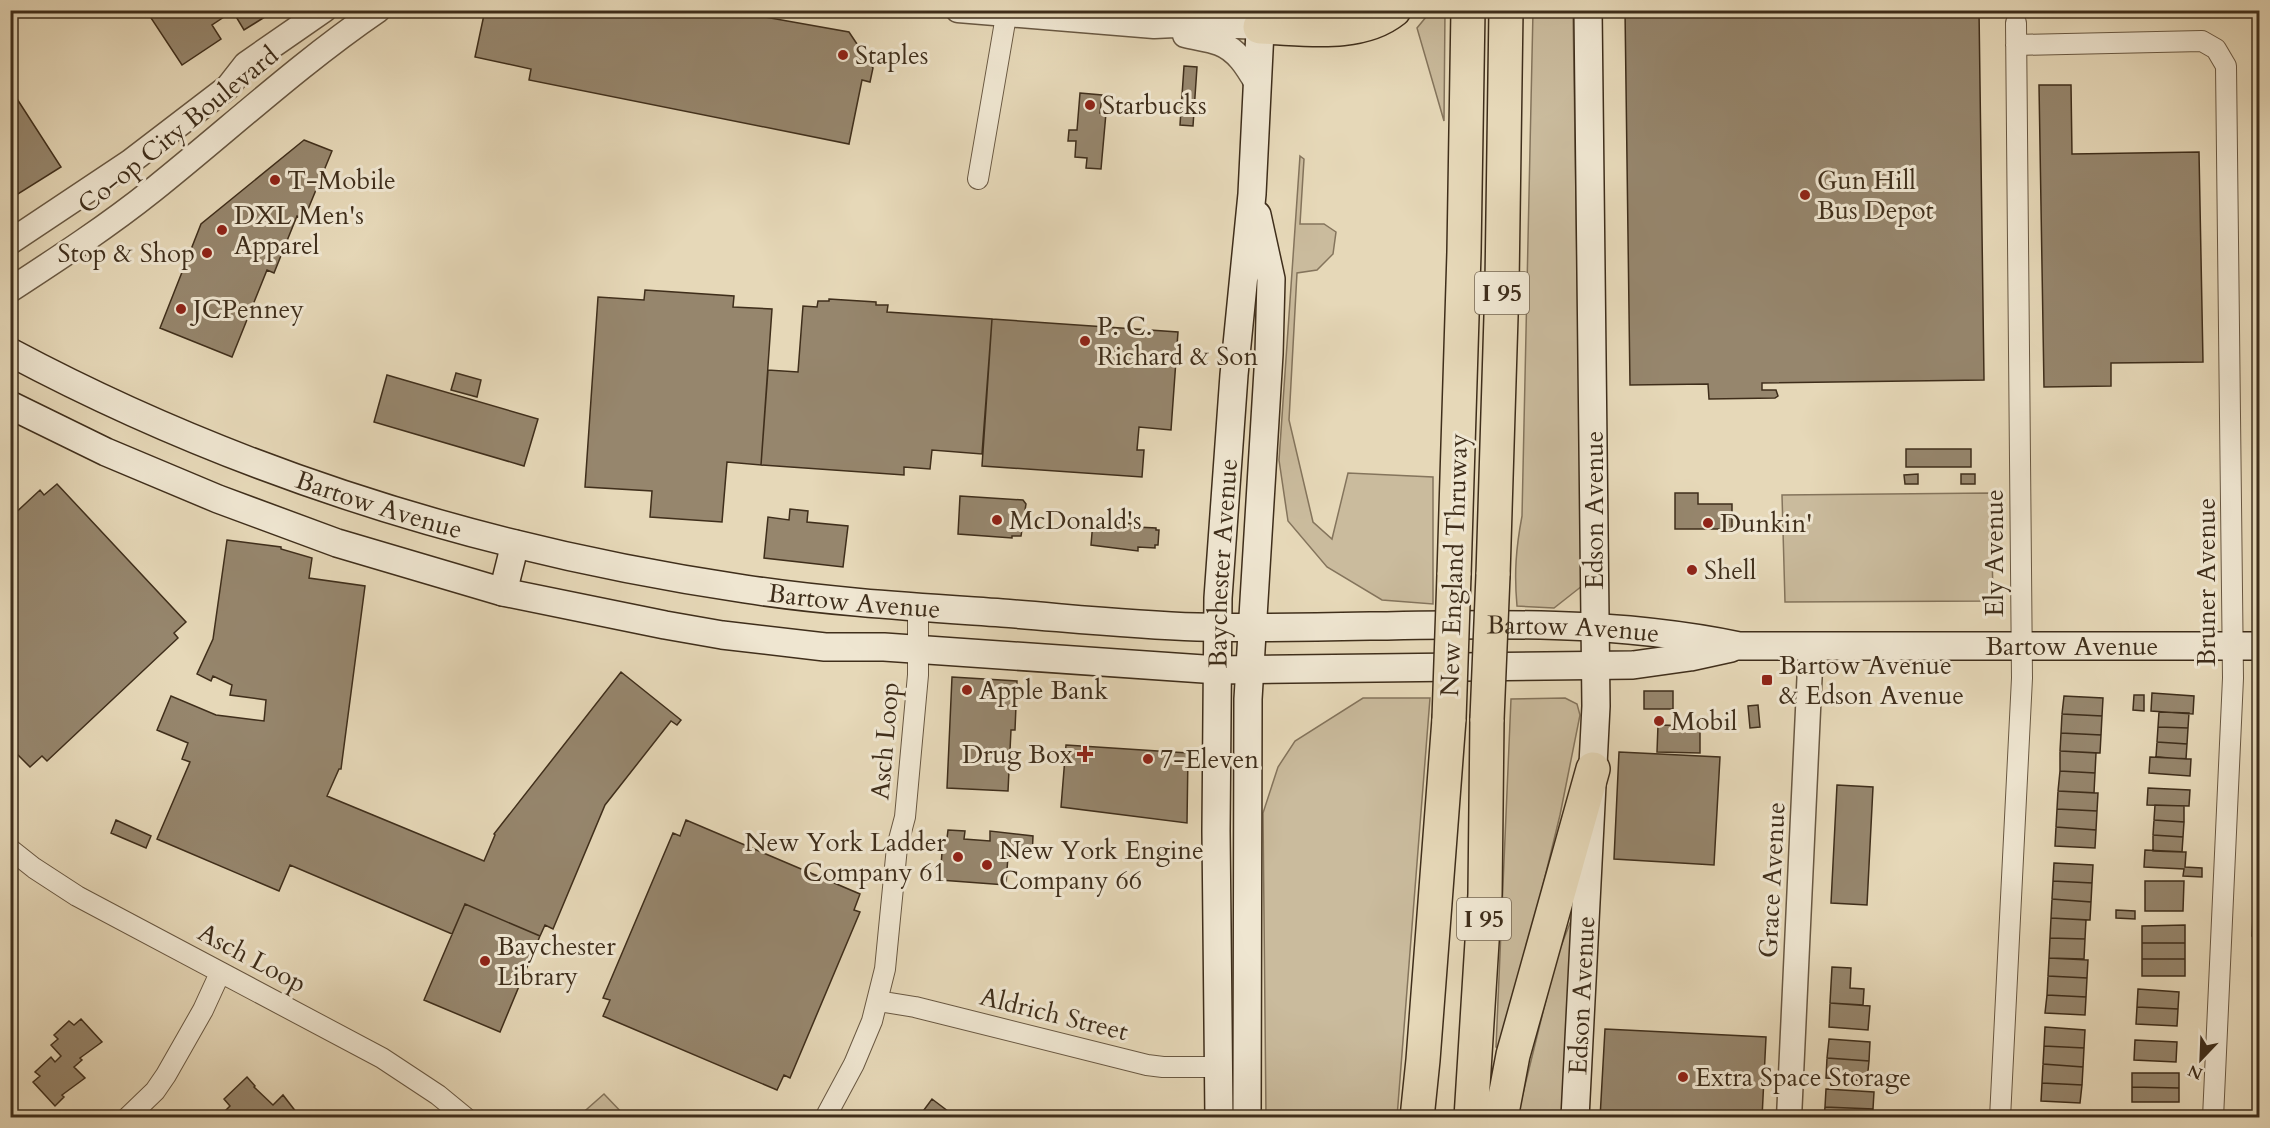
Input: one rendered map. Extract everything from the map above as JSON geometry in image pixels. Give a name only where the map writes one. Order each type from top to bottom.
[{"type":"highway","points":[[1316,10],[1350,29]]},
{"type":"highway","points":[[1261,19],[1350,29],[1374,22],[1394,10]]},
{"type":"highway","name":"New England Thruway","points":[[1417,1118],[1449,719],[1464,252],[1468,10]]},
{"type":"highway","name":"New England Thruway","points":[[1472,1118],[1485,894],[1487,719],[1502,272],[1506,10]]},
{"type":"highway","points":[[1501,1118],[1513,1055],[1593,769]]},
{"type":"highway","points":[[1422,1118],[1423,1060]]},
{"type":"main road","name":"Edson Avenue","points":[[1575,1118],[1593,769],[1595,666],[1588,10]]},
{"type":"main road","name":"Baychester Avenue","points":[[1219,1118],[1216,842],[1218,598],[1233,375],[1251,194],[1261,19]]},
{"type":"main road","name":"Baychester Avenue","points":[[1247,1118],[1246,829],[1250,670],[1268,375],[1271,279],[1251,194]]},
{"type":"main road","name":"Bartow Avenue","points":[[10,352],[112,404],[237,458],[398,512],[515,544],[628,569],[807,597],[918,607],[1218,627],[1560,625],[1691,636],[1739,646],[2247,646]]},
{"type":"main road","name":"Bartow Avenue","points":[[10,405],[106,452],[218,499],[337,543],[503,592],[664,626],[772,642],[825,647],[884,647],[1218,670],[1633,665],[1690,657],[1739,646]]},
{"type":"main road","points":[[503,592],[515,544]]},
{"type":"street","name":"Co-op City Boulevard","points":[[10,242],[130,162],[228,87],[246,64],[324,10]]},
{"type":"street","name":"Co-op City Boulevard","points":[[10,290],[122,214],[349,29],[378,10]]},
{"type":"street","points":[[958,10],[1006,16],[1154,26],[1261,19]]},
{"type":"street","points":[[978,179],[1006,16]]},
{"type":"street","name":"Ely Avenue","points":[[2000,1118],[2021,686],[2016,23]]},
{"type":"street","points":[[1154,26],[1210,40],[1230,48],[1244,62],[1258,85]]},
{"type":"street","name":"Bruner Avenue","points":[[2016,45],[2202,41],[2216,49],[2226,66],[2247,646],[2213,1118]]},
{"type":"street","name":"Asch Loop","points":[[825,1118],[854,1064],[878,1000],[890,930],[897,847],[905,817],[920,650],[918,607]]},
{"type":"street","name":"Grace Avenue","points":[[1789,1118],[1810,646]]},
{"type":"street","name":"Asch Loop","points":[[10,849],[77,896],[220,974],[382,1058],[438,1095],[466,1118]]},
{"type":"street","points":[[127,1118],[155,1091],[166,1076],[203,1010],[220,974]]},
{"type":"street","name":"Aldrich Street","points":[[878,1000],[915,1007],[1148,1065],[1218,1067]]},
{"type":"shaded area","points":[[1431,11],[1445,11],[1444,121],[1417,28]]},
{"type":"shaded area","points":[[1533,11],[1573,11],[1582,586],[1554,608],[1517,606],[1516,583],[1517,550],[1522,516]]},
{"type":"shaded area","points":[[1300,156],[1304,159],[1300,224],[1324,224],[1336,232],[1333,254],[1317,270],[1297,273],[1289,420],[1313,522],[1332,539],[1348,473],[1433,477],[1433,604],[1382,600],[1327,567],[1288,521],[1279,460]]},
{"type":"shaded area","points":[[1991,493],[1993,601],[1785,602],[1782,495]]},
{"type":"shaded area","points":[[1363,698],[1430,698],[1397,1117],[1266,1117],[1263,813],[1278,767],[1295,741]]},
{"type":"shaded area","points":[[1565,698],[1577,704],[1580,715],[1560,815],[1503,1050],[1496,1047],[1511,699]]},
{"type":"shaded area","points":[[1572,918],[1562,1117],[1517,1118],[1556,959]]},
{"type":"shaded area","points":[[604,1094],[626,1117],[578,1117]]},
{"type":"building","points":[[155,10],[229,10],[230,13],[212,25],[221,39],[182,65],[149,15]]},
{"type":"building","points":[[232,10],[276,10],[244,30]]},
{"type":"building","points":[[485,10],[725,10],[849,32],[873,68],[870,82],[862,80],[849,144],[529,80],[531,69],[475,57]]},
{"type":"building","name":"Gun Hill Bus Depot","points":[[1625,10],[1979,10],[1984,380],[1762,383],[1762,390],[1776,390],[1778,396],[1775,398],[1709,399],[1708,384],[1630,385]]},
{"type":"building","points":[[2039,10],[2079,10],[2079,12],[2039,12]]},
{"type":"building","points":[[1184,66],[1197,67],[1193,126],[1180,125]]},
{"type":"building","points":[[2039,85],[2071,85],[2072,154],[2199,152],[2203,362],[2111,363],[2111,386],[2044,387]]},
{"type":"building","points":[[10,88],[61,167],[10,199]]},
{"type":"building","points":[[1080,93],[1102,95],[1100,113],[1106,113],[1101,169],[1086,168],[1087,158],[1075,157],[1076,141],[1068,141],[1069,130],[1077,130]]},
{"type":"building","points":[[304,140],[332,151],[304,219],[297,216],[274,273],[267,270],[232,357],[160,328],[201,224]]},
{"type":"building","points":[[645,290],[734,296],[733,307],[772,309],[761,465],[727,462],[722,522],[650,517],[652,491],[585,487],[598,297],[644,300]]},
{"type":"building","points":[[829,299],[876,302],[876,305],[888,305],[887,312],[992,319],[982,454],[932,450],[930,469],[904,467],[904,475],[761,465],[768,370],[798,372],[803,306],[817,307],[818,301],[829,301]]},
{"type":"building","points":[[992,319],[1178,332],[1171,430],[1139,427],[1137,450],[1144,450],[1142,477],[982,466]]},
{"type":"building","points":[[456,373],[481,380],[477,397],[451,390]]},
{"type":"building","points":[[387,375],[538,419],[524,466],[374,422]]},
{"type":"building","points":[[1906,449],[1971,449],[1971,467],[1906,467]]},
{"type":"building","points":[[1918,474],[1918,484],[1905,484],[1904,475]]},
{"type":"building","points":[[1961,474],[1975,474],[1975,484],[1961,484]]},
{"type":"building","points":[[57,484],[186,622],[174,633],[178,638],[47,761],[42,756],[30,767],[10,747],[10,518],[40,490],[44,495]]},
{"type":"building","points":[[1675,493],[1698,493],[1698,504],[1732,504],[1732,529],[1675,529]]},
{"type":"building","points":[[960,496],[1023,500],[1026,504],[1021,536],[1012,536],[1012,538],[958,534]]},
{"type":"building","points":[[790,509],[808,511],[807,522],[848,526],[843,567],[764,558],[768,517],[789,520]]},
{"type":"building","points":[[1093,521],[1137,524],[1137,527],[1156,528],[1159,530],[1158,545],[1155,545],[1155,548],[1138,547],[1138,551],[1091,545]]},
{"type":"building","points":[[227,540],[281,547],[281,549],[312,558],[309,578],[365,586],[341,769],[327,796],[484,861],[494,834],[621,672],[681,720],[677,725],[671,721],[605,805],[553,929],[545,925],[540,936],[465,904],[452,934],[290,865],[279,891],[157,839],[190,762],[182,759],[188,743],[157,730],[171,696],[216,715],[264,721],[266,700],[230,695],[232,685],[213,676],[211,681],[197,674],[213,639]]},
{"type":"building","points":[[952,677],[1017,681],[1015,730],[1011,730],[1008,791],[947,788]]},
{"type":"building","points":[[1644,691],[1673,691],[1673,709],[1644,709]]},
{"type":"building","points":[[2152,693],[2194,696],[2193,714],[2151,711]]},
{"type":"building","points":[[2134,695],[2144,695],[2144,711],[2133,710]]},
{"type":"building","points":[[2064,696],[2103,698],[2102,716],[2062,714]]},
{"type":"building","points":[[1758,705],[1760,727],[1750,728],[1748,706]]},
{"type":"building","points":[[2159,712],[2189,713],[2188,728],[2158,727]]},
{"type":"building","points":[[2062,714],[2102,716],[2101,735],[2061,733]]},
{"type":"building","points":[[1658,725],[1700,726],[1700,753],[1657,752]]},
{"type":"building","points":[[2158,727],[2188,728],[2187,744],[2157,742]]},
{"type":"building","points":[[2061,733],[2101,735],[2100,753],[2060,751]]},
{"type":"building","points":[[2157,742],[2187,744],[2186,759],[2156,757]]},
{"type":"building","points":[[1066,745],[1188,753],[1187,823],[1061,807]]},
{"type":"building","points":[[2060,751],[2096,753],[2095,773],[2060,771]]},
{"type":"building","points":[[1619,752],[1720,757],[1714,865],[1614,859]]},
{"type":"building","points":[[2150,757],[2191,759],[2190,776],[2149,773]]},
{"type":"building","points":[[2060,771],[2095,773],[2094,793],[2058,791]]},
{"type":"building","points":[[1837,785],[1873,787],[1867,905],[1831,903]]},
{"type":"building","points":[[2148,788],[2190,790],[2189,806],[2147,805]]},
{"type":"building","points":[[2058,791],[2098,793],[2097,811],[2057,809]]},
{"type":"building","points":[[2155,805],[2184,806],[2184,822],[2154,820]]},
{"type":"building","points":[[2057,809],[2097,811],[2096,830],[2056,827]]},
{"type":"building","points":[[116,820],[151,836],[146,848],[111,833]]},
{"type":"building","points":[[686,820],[860,894],[854,910],[860,912],[790,1078],[784,1075],[777,1090],[603,1016],[610,1000],[603,998],[673,833],[680,836]]},
{"type":"building","points":[[2154,820],[2184,822],[2183,837],[2153,835]]},
{"type":"building","points":[[2056,827],[2096,830],[2095,848],[2055,846]]},
{"type":"building","points":[[948,830],[965,831],[964,839],[990,841],[990,831],[1033,836],[1032,858],[1008,856],[1006,885],[940,880],[943,838],[947,838]]},
{"type":"building","points":[[2153,835],[2183,837],[2182,852],[2153,851]]},
{"type":"building","points":[[2145,850],[2186,852],[2185,867],[2202,868],[2202,877],[2183,876],[2184,869],[2144,867]]},
{"type":"building","points":[[2054,863],[2093,865],[2092,883],[2053,881]]},
{"type":"building","points":[[2053,881],[2092,883],[2091,902],[2052,899]]},
{"type":"building","points":[[2145,881],[2184,881],[2183,911],[2145,911]]},
{"type":"building","points":[[2052,899],[2091,902],[2090,920],[2051,918]]},
{"type":"building","name":"Baychester Library","points":[[465,904],[540,936],[500,1032],[424,1000]]},
{"type":"building","points":[[2116,910],[2135,911],[2135,919],[2116,918]]},
{"type":"building","points":[[2253,917],[2260,917],[2260,936],[2252,936]]},
{"type":"building","points":[[2051,918],[2086,920],[2085,939],[2050,938]]},
{"type":"building","points":[[2185,925],[2185,943],[2142,943],[2142,926]]},
{"type":"building","points":[[2050,938],[2085,939],[2084,959],[2049,958]]},
{"type":"building","points":[[2142,943],[2185,943],[2185,959],[2142,959]]},
{"type":"building","points":[[2049,958],[2088,960],[2087,978],[2048,976]]},
{"type":"building","points":[[2142,959],[2185,959],[2185,976],[2142,976]]},
{"type":"building","points":[[1832,967],[1851,968],[1850,988],[1864,989],[1863,1005],[1830,1003]]},
{"type":"building","points":[[2048,976],[2087,978],[2086,997],[2047,995]]},
{"type":"building","points":[[2256,980],[2260,980],[2260,998],[2256,998]]},
{"type":"building","points":[[2138,989],[2179,992],[2178,1009],[2137,1007]]},
{"type":"building","points":[[2047,995],[2086,997],[2085,1015],[2045,1013]]},
{"type":"building","points":[[2256,998],[2260,998],[2260,1017],[2255,1017]]},
{"type":"building","points":[[1830,1003],[1870,1006],[1868,1030],[1829,1027]]},
{"type":"building","points":[[2137,1007],[2178,1009],[2177,1026],[2136,1024]]},
{"type":"building","points":[[81,1019],[102,1042],[80,1058],[82,1060],[74,1067],[85,1078],[62,1095],[64,1097],[55,1106],[33,1082],[40,1076],[35,1072],[51,1057],[55,1062],[61,1056],[51,1045],[58,1039],[54,1035],[69,1021],[74,1025]]},
{"type":"building","points":[[2045,1027],[2085,1030],[2084,1048],[2044,1046]]},
{"type":"building","name":"Extra Space Storage","points":[[1605,1029],[1766,1037],[1762,1118],[1600,1118]]},
{"type":"building","points":[[1829,1039],[1870,1042],[1869,1061],[1827,1058]]},
{"type":"building","points":[[2135,1040],[2177,1042],[2176,1062],[2134,1060]]},
{"type":"building","points":[[2044,1046],[2084,1048],[2083,1067],[2043,1064]]},
{"type":"building","points":[[1827,1058],[1869,1061],[1867,1081],[1826,1078]]},
{"type":"building","points":[[2043,1064],[2083,1067],[2082,1085],[2042,1083]]},
{"type":"building","points":[[2132,1073],[2179,1073],[2179,1088],[2132,1087]]},
{"type":"building","points":[[247,1077],[273,1105],[283,1095],[300,1117],[302,1115],[304,1118],[233,1118],[226,1110],[230,1106],[224,1099]]},
{"type":"building","points":[[2042,1083],[2082,1085],[2080,1103],[2041,1101]]},
{"type":"building","points":[[2132,1087],[2179,1088],[2179,1102],[2132,1102]]},
{"type":"building","points":[[1826,1089],[1874,1092],[1873,1109],[1825,1107]]},
{"type":"building","points":[[932,1099],[957,1118],[918,1118]]},
{"type":"building","points":[[1825,1107],[1873,1109],[1872,1118],[1824,1118]]},
{"type":"place","name":"Staples","points":[[843,55]]},
{"type":"place","name":"Starbucks","points":[[1090,105]]},
{"type":"place","name":"T-Mobile","points":[[275,180]]},
{"type":"place","name":"Gun Hill Bus Depot","points":[[1805,195]]},
{"type":"place","name":"DXL Men's Apparel","points":[[222,230]]},
{"type":"place","name":"Stop & Shop","points":[[207,253]]},
{"type":"place","name":"JCPenney","points":[[181,309]]},
{"type":"place","name":"P. C. Richard & Son","points":[[1085,341]]},
{"type":"place","name":"McDonald's","points":[[997,520]]},
{"type":"place","name":"Dunkin'","points":[[1708,523]]},
{"type":"place","name":"Shell","points":[[1692,570]]},
{"type":"place","name":"Bartow Avenue & Edson Avenue","points":[[1767,680]]},
{"type":"place","name":"Apple Bank","points":[[967,690]]},
{"type":"place","name":"Mobil","points":[[1659,721]]},
{"type":"place","name":"Drug Box","points":[[1085,754]]},
{"type":"place","name":"7-Eleven","points":[[1148,759]]},
{"type":"place","name":"New York Ladder Company 61","points":[[958,857]]},
{"type":"place","name":"New York Engine Company 66","points":[[987,865]]},
{"type":"place","name":"Baychester Library","points":[[485,961]]},
{"type":"place","name":"Extra Space Storage","points":[[1683,1077]]}]
